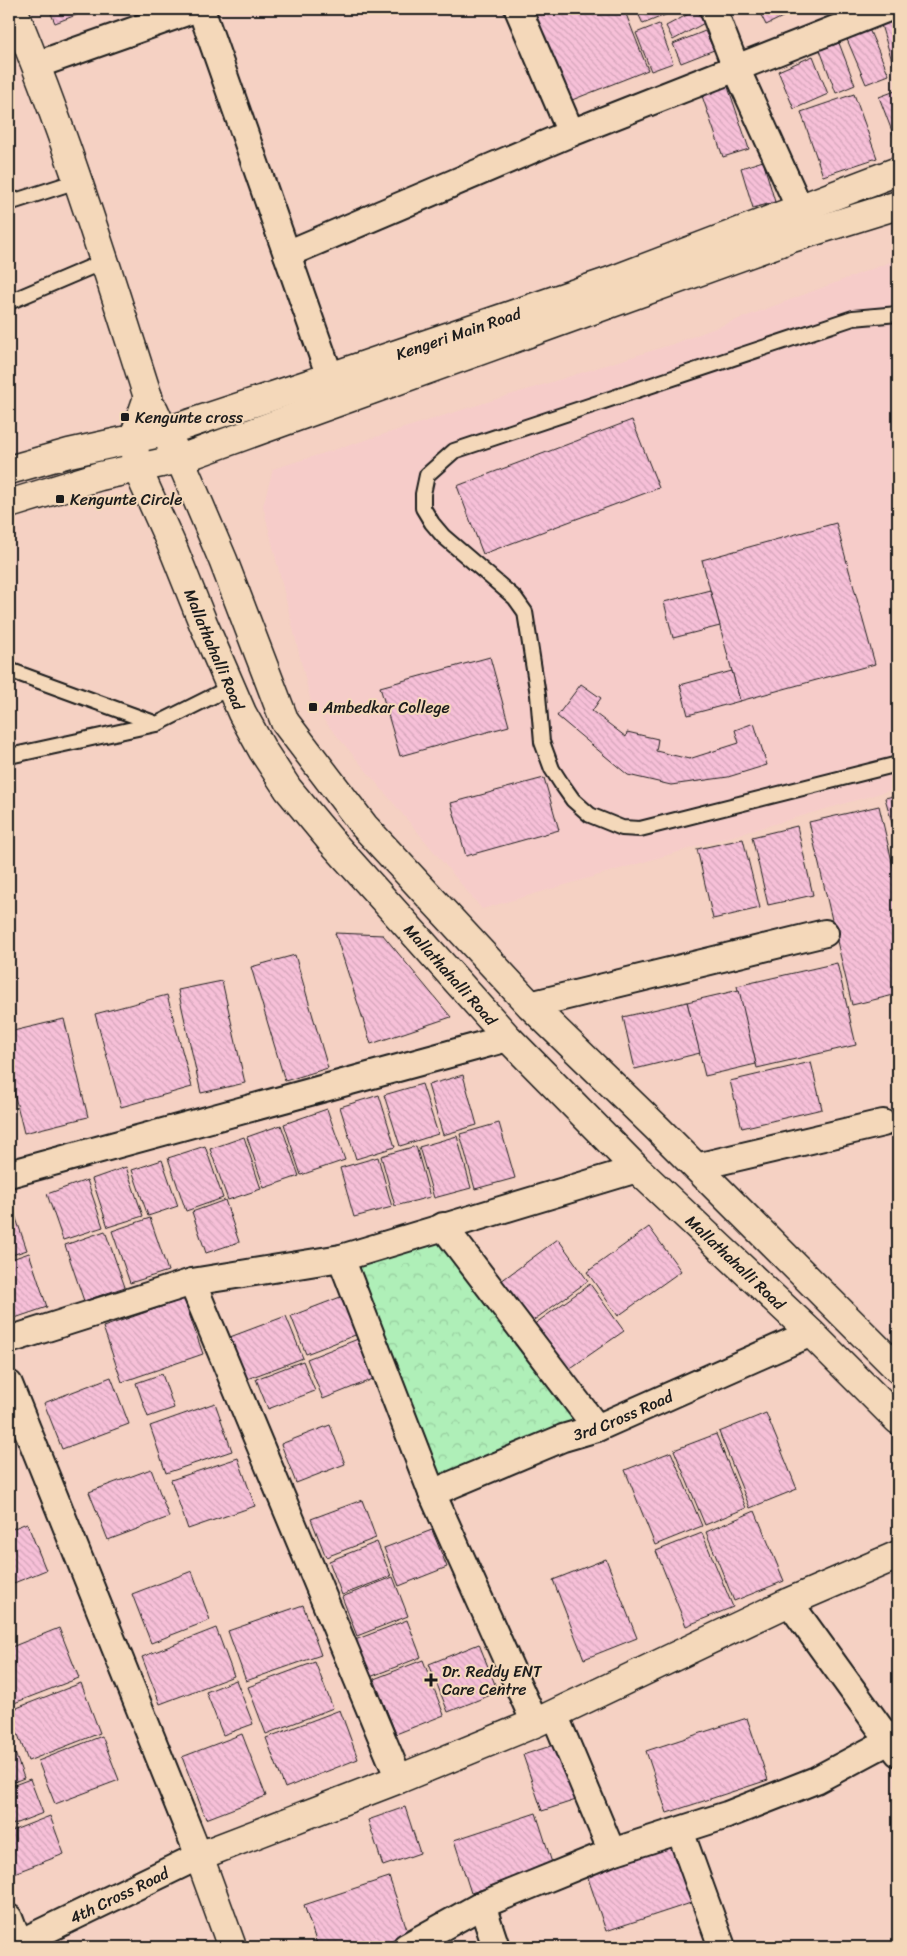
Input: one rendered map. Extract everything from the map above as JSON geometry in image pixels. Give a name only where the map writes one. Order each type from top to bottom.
[{"type":"main road","points":[[13,9],[36,65],[105,261],[148,397],[164,432],[180,459],[223,560],[285,722],[364,826],[530,1006],[896,1364]]},
{"type":"main road","name":"Kengeri Main Road","points":[[9,470],[69,453],[164,432],[330,377],[608,282],[898,171]]},
{"type":"main road","name":"Kengeri Main Road","points":[[9,504],[100,476],[180,459],[789,239],[898,205]]},
{"type":"main road","points":[[133,440],[148,397]]},
{"type":"main road","name":"Mallathahalli Road","points":[[133,440],[136,468],[173,548],[242,713],[263,751],[288,789],[332,842],[508,1038],[637,1169],[811,1333],[898,1420]]},
{"type":"main road","points":[[232,1947],[199,1856],[400,1779],[544,1718],[789,1602],[898,1555]]},
{"type":"street","points":[[36,65],[195,9]]},
{"type":"street","points":[[200,9],[330,377]]},
{"type":"street","points":[[518,9],[571,132]]},
{"type":"street","points":[[713,9],[736,68],[800,210]]},
{"type":"street","points":[[287,254],[571,132],[886,9]]},
{"type":"street","points":[[530,1006],[825,933]]},
{"type":"street","points":[[9,1174],[508,1038]]},
{"type":"street","points":[[696,1167],[883,1123]]},
{"type":"street","points":[[9,1340],[192,1282],[341,1258],[637,1169]]},
{"type":"street","points":[[443,1226],[597,1428]]},
{"type":"street","points":[[341,1258],[432,1493],[612,1852]]},
{"type":"street","points":[[192,1282],[400,1779]]},
{"type":"street","name":"3rd Cross Road","points":[[432,1493],[563,1438],[597,1428],[811,1333]]},
{"type":"street","points":[[9,1384],[199,1856]]},
{"type":"street","points":[[406,1947],[482,1905],[612,1852],[728,1816],[894,1747],[789,1602]]},
{"type":"street","points":[[680,1832],[722,1947]]},
{"type":"street","name":"4th Cross Road","points":[[15,1945],[199,1856]]},
{"type":"street","points":[[482,1905],[496,1947]]},
{"type":"street","points":[[9,1918],[15,1945]]},
{"type":"lane","points":[[9,203],[77,181]]},
{"type":"lane","points":[[9,302],[105,261]]},
{"type":"lane","points":[[898,314],[853,318],[454,451],[427,475],[423,508],[432,523],[444,536],[510,593],[525,612],[538,696],[542,742],[552,769],[561,783],[573,800],[590,815],[622,828],[640,829],[898,764]]},
{"type":"lane","points":[[9,670],[157,724]]},
{"type":"lane","points":[[9,757],[14,754],[157,724],[231,687]]},
{"type":"shaded area","points":[[898,259],[898,788],[482,909],[312,706],[263,506],[273,469],[673,344]]},
{"type":"green space","points":[[427,1226],[578,1420],[438,1478],[346,1245]]},
{"type":"building","points":[[49,9],[92,9],[55,23]]},
{"type":"building","points":[[529,9],[624,9],[648,70],[567,102]]},
{"type":"building","points":[[642,9],[680,9],[643,24],[637,11]]},
{"type":"building","points":[[698,9],[704,9],[710,20],[673,40],[666,26]]},
{"type":"building","points":[[758,9],[799,9],[766,25]]},
{"type":"building","points":[[898,20],[898,80],[881,25]]},
{"type":"building","points":[[659,24],[673,63],[651,71],[636,33]]},
{"type":"building","points":[[868,27],[889,75],[866,84],[846,37]]},
{"type":"building","points":[[705,31],[714,50],[681,63],[673,44]]},
{"type":"building","points":[[839,43],[855,85],[836,93],[820,50]]},
{"type":"building","points":[[813,56],[828,94],[794,109],[778,71]]},
{"type":"building","points":[[726,81],[749,149],[723,157],[700,90]]},
{"type":"building","points":[[898,90],[898,147],[879,97]]},
{"type":"building","points":[[854,94],[877,158],[823,176],[801,112]]},
{"type":"building","points":[[763,161],[775,202],[753,208],[741,168]]},
{"type":"building","points":[[632,420],[659,488],[483,554],[457,486]]},
{"type":"building","points":[[836,523],[875,664],[740,701],[702,560]]},
{"type":"building","points":[[710,590],[720,626],[673,638],[664,602]]},
{"type":"building","points":[[490,657],[509,726],[400,756],[380,687]]},
{"type":"building","points":[[732,671],[740,701],[688,715],[680,685]]},
{"type":"building","points":[[581,684],[601,698],[592,711],[626,737],[627,732],[658,739],[656,751],[689,759],[739,743],[735,730],[754,723],[767,765],[728,777],[671,785],[628,775],[557,716]]},
{"type":"building","points":[[544,778],[559,830],[466,856],[451,803]]},
{"type":"building","points":[[898,795],[898,844],[885,798]]},
{"type":"building","points":[[879,806],[898,887],[898,994],[852,1005],[809,822]]},
{"type":"building","points":[[797,826],[813,895],[768,905],[752,837]]},
{"type":"building","points":[[743,839],[760,908],[713,919],[697,849]]},
{"type":"building","points":[[335,933],[383,935],[451,1017],[371,1044]]},
{"type":"building","points":[[295,955],[328,1068],[285,1081],[251,967]]},
{"type":"building","points":[[837,963],[856,1045],[757,1068],[737,986]]},
{"type":"building","points":[[222,981],[245,1083],[201,1093],[178,990]]},
{"type":"building","points":[[739,990],[756,1064],[705,1076],[687,1002]]},
{"type":"building","points":[[167,995],[192,1087],[121,1107],[95,1014]]},
{"type":"building","points":[[687,1002],[700,1053],[635,1069],[623,1017]]},
{"type":"building","points":[[64,1019],[88,1117],[24,1133],[9,1072],[9,1032]]},
{"type":"building","points":[[811,1062],[822,1109],[742,1128],[730,1081]]},
{"type":"building","points":[[463,1075],[477,1125],[443,1135],[428,1085]]},
{"type":"building","points":[[422,1084],[438,1134],[400,1146],[384,1095]]},
{"type":"building","points":[[379,1095],[395,1147],[356,1159],[340,1107]]},
{"type":"building","points":[[327,1109],[345,1160],[301,1175],[284,1124]]},
{"type":"building","points":[[499,1123],[515,1178],[475,1189],[460,1134]]},
{"type":"building","points":[[281,1125],[299,1176],[264,1188],[247,1137]]},
{"type":"building","points":[[457,1136],[471,1188],[434,1198],[419,1147]]},
{"type":"building","points":[[244,1137],[261,1189],[228,1200],[210,1149]]},
{"type":"building","points":[[205,1146],[223,1198],[186,1211],[168,1158]]},
{"type":"building","points":[[416,1146],[430,1197],[395,1206],[381,1156]]},
{"type":"building","points":[[378,1157],[392,1207],[354,1217],[340,1168]]},
{"type":"building","points":[[162,1160],[178,1206],[148,1216],[132,1170]]},
{"type":"building","points":[[126,1167],[143,1216],[108,1227],[92,1179]]},
{"type":"building","points":[[87,1180],[103,1227],[63,1240],[47,1194]]},
{"type":"building","points":[[9,1198],[27,1250],[9,1256]]},
{"type":"building","points":[[225,1200],[239,1242],[206,1253],[192,1212]]},
{"type":"building","points":[[150,1218],[168,1271],[130,1283],[112,1231]]},
{"type":"building","points":[[649,1227],[681,1271],[618,1316],[587,1272]]},
{"type":"building","points":[[105,1231],[125,1287],[84,1301],[65,1245]]},
{"type":"building","points":[[558,1239],[588,1281],[527,1325],[497,1284]]},
{"type":"building","points":[[29,1253],[47,1307],[9,1320],[9,1260]]},
{"type":"building","points":[[590,1284],[624,1331],[562,1374],[529,1328]]},
{"type":"building","points":[[343,1296],[358,1334],[306,1354],[291,1316]]},
{"type":"building","points":[[184,1299],[203,1354],[122,1382],[103,1327]]},
{"type":"building","points":[[286,1316],[303,1358],[247,1379],[230,1337]]},
{"type":"building","points":[[358,1339],[373,1379],[323,1399],[307,1359]]},
{"type":"building","points":[[303,1361],[315,1391],[268,1409],[256,1379]]},
{"type":"building","points":[[162,1374],[174,1408],[148,1417],[136,1383]]},
{"type":"building","points":[[111,1377],[129,1424],[62,1449],[44,1403]]},
{"type":"building","points":[[215,1403],[232,1451],[166,1473],[150,1426]]},
{"type":"building","points":[[766,1413],[797,1489],[750,1508],[719,1432]]},
{"type":"building","points":[[330,1425],[345,1464],[296,1483],[281,1444]]},
{"type":"building","points":[[716,1434],[746,1508],[705,1525],[674,1450]]},
{"type":"building","points":[[671,1452],[702,1526],[655,1545],[625,1470]]},
{"type":"building","points":[[238,1458],[255,1506],[188,1529],[171,1480]]},
{"type":"building","points":[[151,1469],[169,1517],[108,1540],[89,1492]]},
{"type":"building","points":[[362,1500],[376,1538],[326,1557],[311,1519]]},
{"type":"building","points":[[755,1511],[784,1581],[734,1601],[706,1532]]},
{"type":"building","points":[[27,1523],[46,1570],[9,1585],[9,1530]]},
{"type":"building","points":[[432,1530],[447,1567],[399,1586],[384,1548]]},
{"type":"building","points":[[702,1533],[733,1607],[686,1626],[656,1551]]},
{"type":"building","points":[[377,1542],[391,1576],[342,1595],[329,1561]]},
{"type":"building","points":[[606,1559],[637,1638],[584,1659],[553,1580]]},
{"type":"building","points":[[192,1571],[210,1620],[151,1643],[132,1594]]},
{"type":"building","points":[[393,1577],[408,1616],[357,1636],[342,1597]]},
{"type":"building","points":[[303,1605],[321,1655],[246,1681],[228,1631]]},
{"type":"building","points":[[407,1620],[421,1657],[370,1677],[355,1640]]},
{"type":"building","points":[[59,1628],[79,1678],[9,1705],[9,1648]]},
{"type":"building","points":[[216,1628],[234,1676],[160,1704],[142,1657]]},
{"type":"building","points":[[479,1644],[498,1692],[448,1712],[429,1664]]},
{"type":"building","points":[[423,1660],[444,1715],[396,1734],[374,1679]]},
{"type":"building","points":[[315,1662],[333,1708],[266,1734],[248,1687]]},
{"type":"building","points":[[236,1680],[253,1724],[223,1735],[206,1692]]},
{"type":"building","points":[[81,1683],[100,1733],[28,1761],[9,1711]]},
{"type":"building","points":[[340,1710],[358,1759],[285,1788],[266,1738]]},
{"type":"building","points":[[747,1718],[768,1780],[667,1813],[646,1751]]},
{"type":"building","points":[[242,1734],[266,1796],[206,1819],[182,1757]]},
{"type":"building","points":[[102,1736],[119,1780],[55,1804],[38,1761]]},
{"type":"building","points":[[9,1742],[11,1742],[24,1778],[9,1784]]},
{"type":"building","points":[[560,1743],[579,1799],[542,1811],[523,1755]]},
{"type":"building","points":[[30,1779],[43,1813],[9,1826],[9,1787]]},
{"type":"building","points":[[405,1807],[420,1853],[383,1866],[368,1820]]},
{"type":"building","points":[[536,1813],[553,1866],[471,1893],[454,1840]]},
{"type":"building","points":[[50,1816],[64,1854],[9,1875],[9,1832]]},
{"type":"building","points":[[675,1846],[694,1902],[606,1931],[587,1875]]},
{"type":"building","points":[[389,1877],[410,1938],[382,1947],[318,1947],[304,1905]]},
{"type":"place","name":"Kengunte cross","points":[[125,417]]},
{"type":"place","name":"Kengunte Circle","points":[[60,499]]},
{"type":"place","name":"Ambedkar College","points":[[313,707]]},
{"type":"place","name":"Dr. Reddy ENT Care Centre","points":[[431,1680]]}]
